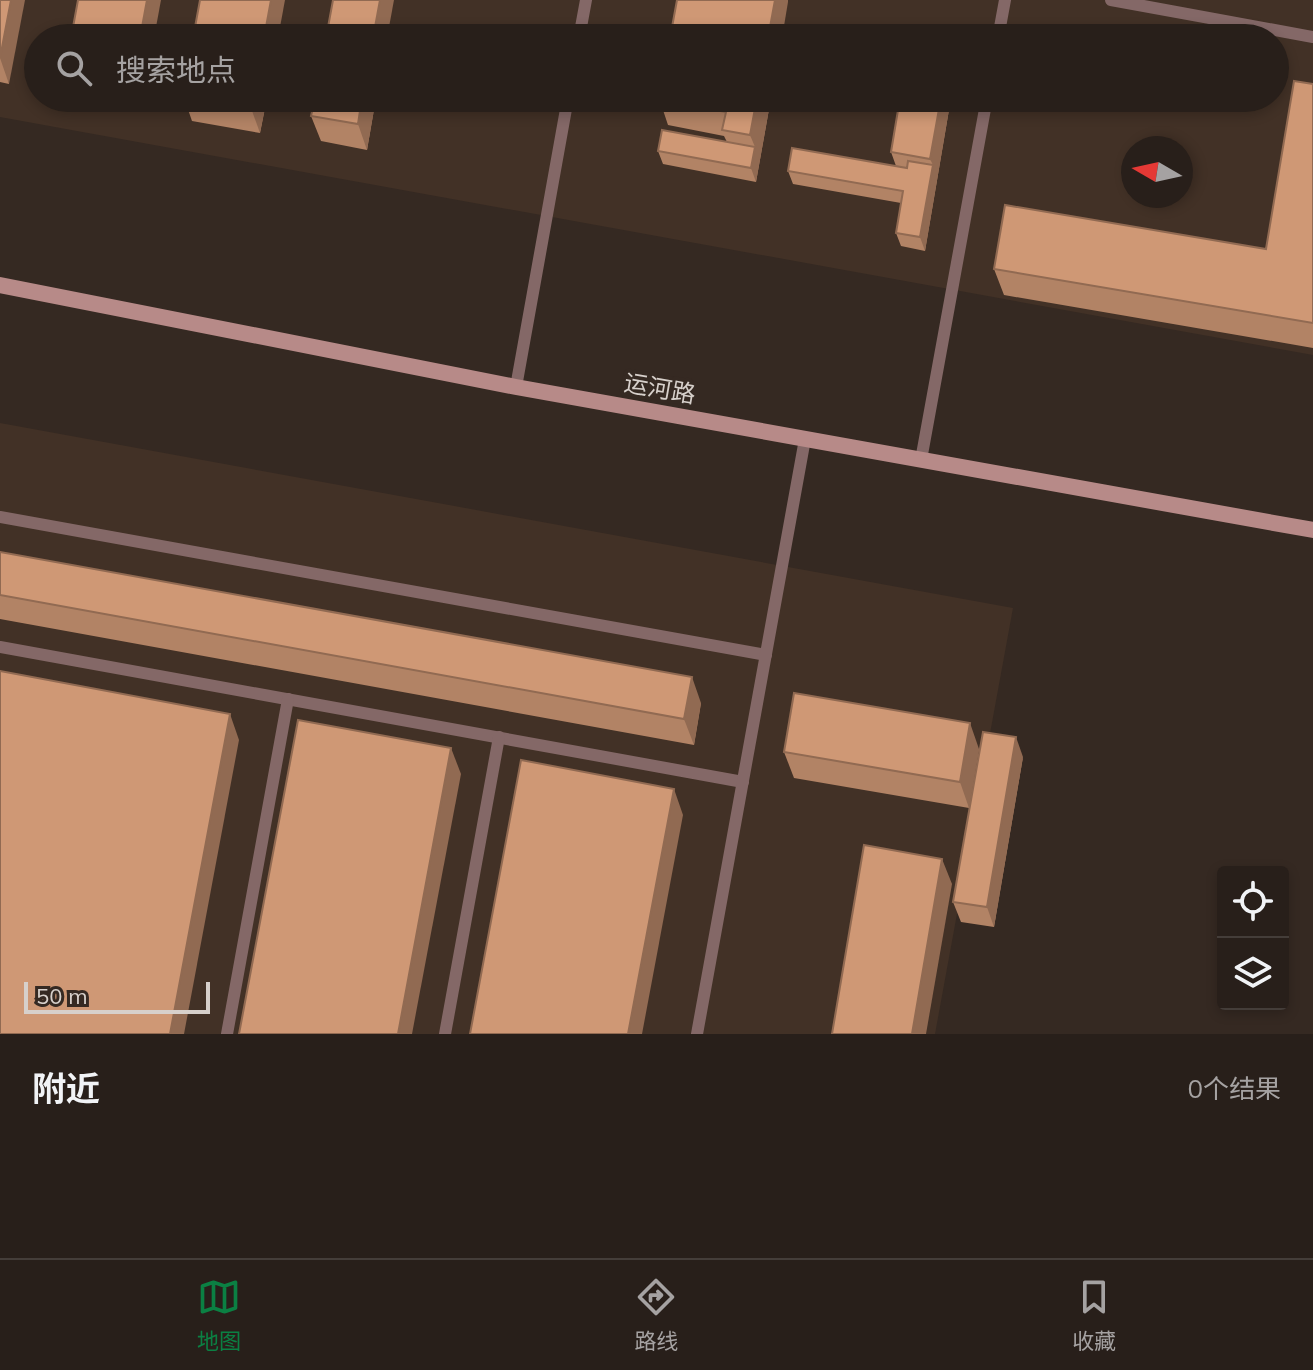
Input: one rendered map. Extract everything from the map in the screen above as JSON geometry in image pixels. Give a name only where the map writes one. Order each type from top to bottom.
[{"type":"main road","name":"运河路","points":[[0,285],[516,387],[1313,530]]},
{"type":"lane","points":[[582,24],[586,0]]},
{"type":"lane","points":[[1001,24],[1005,0]]},
{"type":"lane","points":[[1111,0],[1242,24]]},
{"type":"lane","points":[[1289,33],[1313,37]]},
{"type":"lane","points":[[516,387],[565,112]]},
{"type":"lane","points":[[921,460],[984,112]]},
{"type":"lane","points":[[697,1034],[805,439]]},
{"type":"lane","points":[[0,517],[766,655]]},
{"type":"lane","points":[[0,647],[743,782]]},
{"type":"lane","points":[[227,1034],[288,699]]},
{"type":"lane","points":[[445,1034],[499,737]]},
{"type":"shaded area","points":[[0,0],[1313,0],[1313,355],[0,117]]},
{"type":"shaded area","points":[[0,423],[1013,608],[935,1034],[0,1034]]},
{"type":"building","points":[[0,0],[11,0],[0,58]]},
{"type":"building","points":[[78,0],[147,0],[143,24],[74,24]]},
{"type":"building","points":[[200,0],[271,0],[267,24],[196,24]]},
{"type":"building","points":[[333,0],[380,0],[376,24],[329,24]]},
{"type":"building","points":[[677,0],[775,0],[771,24],[673,24]]},
{"type":"building","points":[[1294,81],[1313,84],[1313,323],[994,269],[1005,205],[1266,249]]},
{"type":"building","points":[[312,112],[360,112],[358,124],[311,116]]},
{"type":"building","points":[[726,112],[754,112],[750,135],[722,130]]},
{"type":"building","points":[[898,112],[938,112],[930,159],[891,152]]},
{"type":"building","points":[[662,130],[755,147],[751,168],[658,151]]},
{"type":"building","points":[[792,148],[907,168],[908,161],[933,165],[920,237],[896,233],[903,191],[788,171]]},
{"type":"building","points":[[0,552],[692,677],[684,719],[0,595]]},
{"type":"building","points":[[0,671],[230,714],[170,1034],[0,1034]]},
{"type":"building","points":[[794,693],[970,723],[960,782],[784,752]]},
{"type":"building","points":[[298,720],[451,748],[398,1034],[239,1034]]},
{"type":"building","points":[[983,732],[1016,737],[987,907],[953,902]]},
{"type":"building","points":[[521,760],[674,789],[628,1034],[470,1034]]},
{"type":"building","points":[[864,845],[942,859],[912,1034],[832,1034]]}]
